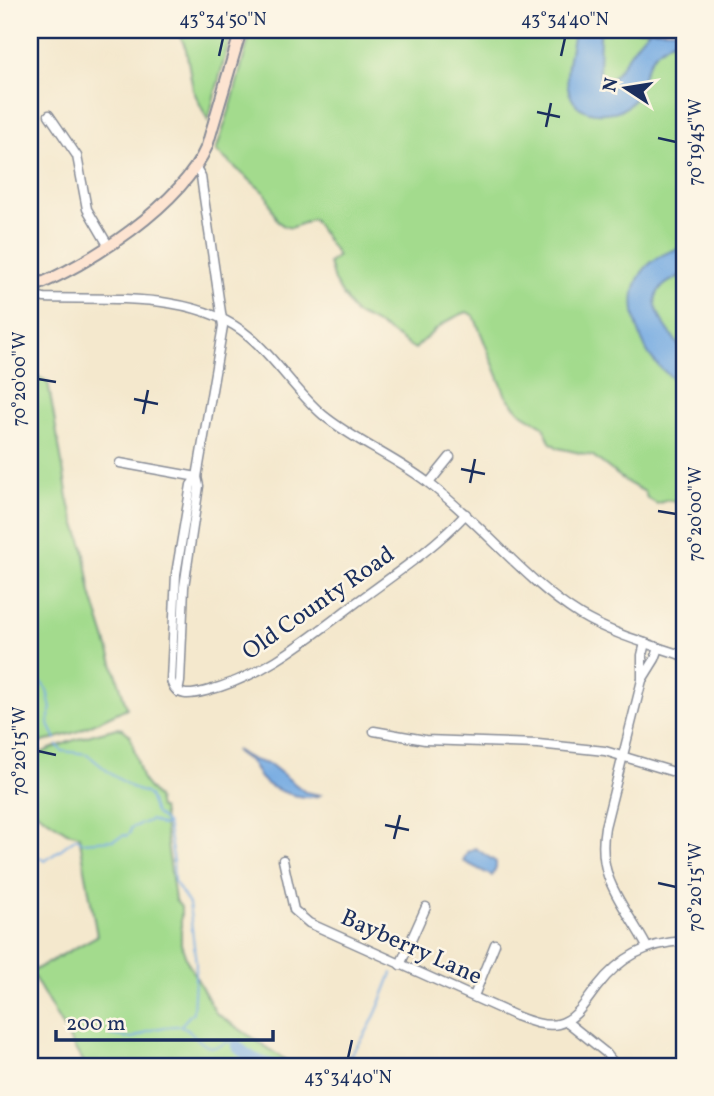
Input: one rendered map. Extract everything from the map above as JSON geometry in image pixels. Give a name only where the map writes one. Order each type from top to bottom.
[{"type":"main road","points":[[30,288],[80,263],[108,244],[168,200],[195,169],[212,131],[241,30]]},
{"type":"street","points":[[49,116],[77,156],[87,209],[108,244]]},
{"type":"street","name":"Old County Road","points":[[195,169],[201,176],[222,317],[219,355],[197,477],[199,486],[184,587],[178,692],[197,693],[220,687],[250,676],[276,662],[419,556],[466,514]]},
{"type":"street","points":[[30,293],[44,298],[167,303],[201,309],[222,317],[256,342],[309,402],[329,420],[429,483],[544,588],[569,607],[604,628],[684,656]]},
{"type":"street","points":[[429,483],[450,457]]},
{"type":"street","points":[[120,463],[197,477]]},
{"type":"street","points":[[645,643],[642,680],[605,827],[603,863],[615,893],[647,947]]},
{"type":"street","points":[[642,680],[659,648]]},
{"type":"street","points":[[374,731],[425,740],[538,744],[596,750],[684,775]]},
{"type":"street","name":"Bayberry Lane","points":[[283,860],[297,915],[330,934],[533,1023],[556,1024],[566,1021]]},
{"type":"street","points":[[400,965],[426,907]]},
{"type":"street","points":[[616,1066],[606,1053],[566,1021],[579,1011],[614,969],[631,956],[647,947],[684,942]]},
{"type":"street","points":[[474,996],[495,944]]},
{"type":"green space","points":[[178,30],[232,30],[208,121],[193,90],[186,49]]},
{"type":"green space","points":[[251,30],[684,30],[684,504],[667,500],[657,504],[647,498],[645,492],[628,483],[593,456],[558,448],[550,442],[544,427],[520,412],[506,396],[474,316],[467,312],[452,318],[415,349],[355,314],[334,281],[329,263],[338,256],[313,219],[291,228],[284,226],[277,221],[266,194],[216,151]]},
{"type":"green space","points":[[30,373],[48,382],[69,503],[84,549],[91,593],[127,708],[76,732],[30,746]]},
{"type":"green space","points":[[117,728],[130,735],[143,781],[157,798],[159,808],[162,808],[175,900],[181,907],[181,944],[187,961],[216,1013],[294,1066],[85,1066],[31,972],[97,936],[79,835],[67,832],[30,808],[30,758],[72,741]]},
{"type":"water","points":[[575,30],[600,30],[599,73],[602,80],[609,82],[649,30],[684,30],[684,34],[653,56],[638,92],[627,107],[598,113],[579,107],[569,91],[567,70]]},
{"type":"water","points":[[684,247],[684,275],[667,283],[658,292],[655,301],[657,311],[684,355],[684,388],[649,355],[639,331],[633,299],[642,273],[652,262],[666,253]]},
{"type":"water","points":[[235,750],[253,760],[271,765],[305,792],[320,795],[298,796],[273,787],[261,779],[250,762]]},
{"type":"water","points":[[475,848],[496,862],[492,876],[463,861],[467,852]]},
{"type":"waterway","points":[[30,650],[35,674],[47,690],[51,709],[48,723],[56,739]]},
{"type":"waterway","points":[[57,745],[62,751],[87,754],[111,774],[144,792],[149,796],[155,813],[167,824],[174,881],[189,904],[196,963],[193,1012],[181,1025]]},
{"type":"waterway","points":[[30,851],[45,861],[76,838],[81,842],[113,840],[126,836],[131,828],[151,820],[163,826],[167,824]]},
{"type":"waterway","points":[[339,1066],[365,1035],[392,973]]},
{"type":"waterway","points":[[110,1035],[132,1038],[155,1029],[179,1026],[185,1027],[205,1045],[219,1046],[228,1041],[237,1046]]},
{"type":"waterway","points":[[237,1046],[254,1059],[274,1066]]}]
